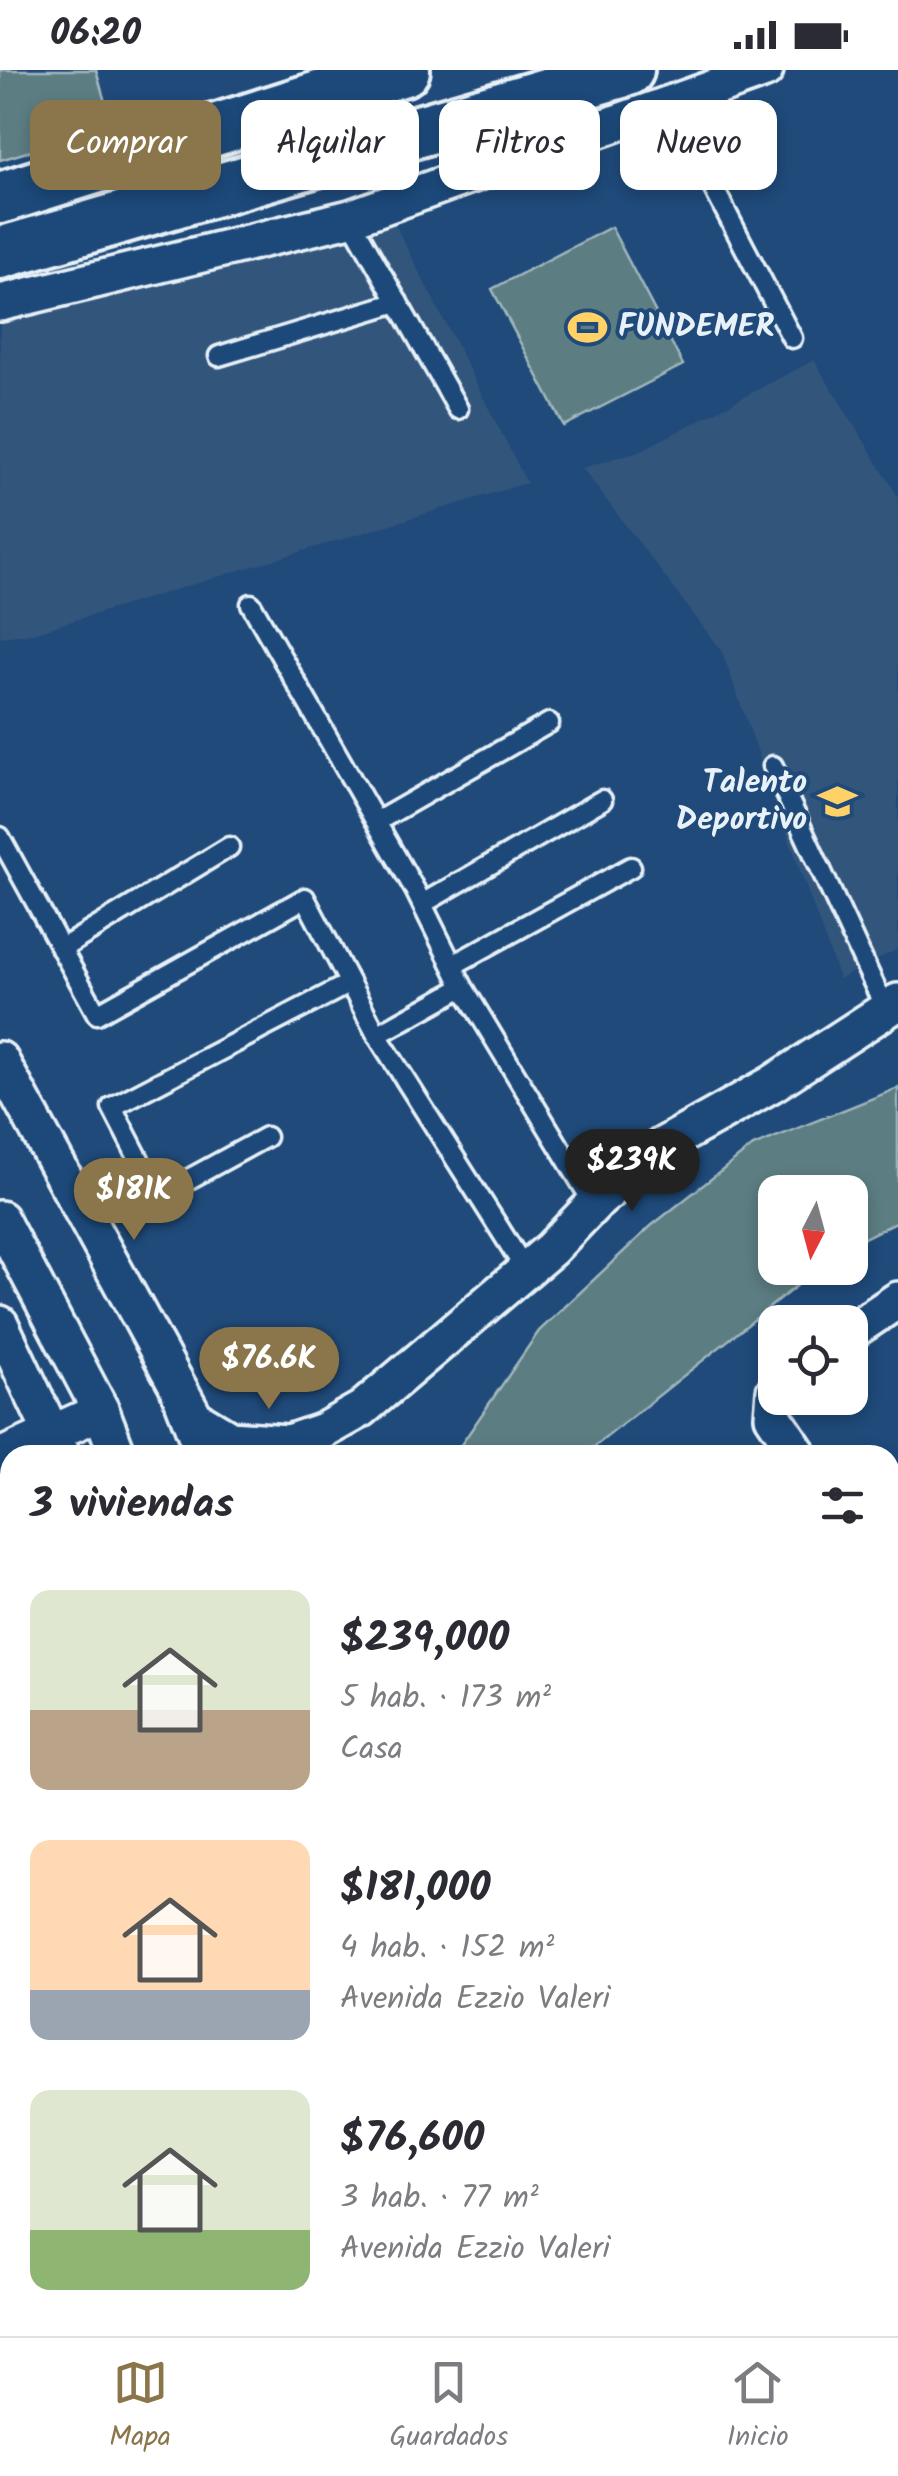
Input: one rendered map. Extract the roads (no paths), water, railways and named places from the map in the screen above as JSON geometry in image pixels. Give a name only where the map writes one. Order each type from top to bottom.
[{"type":"street","points":[[0,198],[404,70]]},
{"type":"street","points":[[0,253],[628,70]]},
{"type":"street","points":[[684,100],[765,70]]},
{"type":"street","points":[[0,303],[350,218],[620,123]]},
{"type":"street","points":[[267,1445],[304,1440],[362,1409],[551,1249],[594,1204],[662,1146],[772,1084],[891,1005]]},
{"type":"street","points":[[0,1060],[196,1418],[235,1445]]},
{"type":"street","points":[[0,1219],[114,1445]]},
{"type":"street","points":[[868,1320],[898,1300]]},
{"type":"street","points":[[0,1324],[58,1444],[100,1411]]},
{"type":"street","points":[[177,1385],[200,1445]]},
{"type":"street","points":[[337,1445],[362,1409]]},
{"type":"street","points":[[773,1415],[792,1445]]},
{"type":"lane","points":[[715,190],[792,338]]},
{"type":"lane","points":[[350,218],[458,409]]},
{"type":"lane","points":[[220,356],[398,302]]},
{"type":"lane","points":[[251,604],[422,904],[455,964],[463,987],[594,1204]]},
{"type":"lane","points":[[376,822],[548,723]]},
{"type":"lane","points":[[773,766],[891,1005]]},
{"type":"lane","points":[[422,904],[602,800]]},
{"type":"lane","points":[[0,837],[97,1014],[305,898],[377,1035],[526,1269]]},
{"type":"lane","points":[[62,949],[229,848]]},
{"type":"lane","points":[[455,964],[631,867]]},
{"type":"lane","points":[[266,1136],[158,1196],[112,1108],[348,984]]},
{"type":"lane","points":[[377,1035],[463,987]]},
{"type":"place","name":"FUNDEMER","points":[[588,327]]},
{"type":"place","name":"Talento Deportivo","points":[[837,801]]}]
